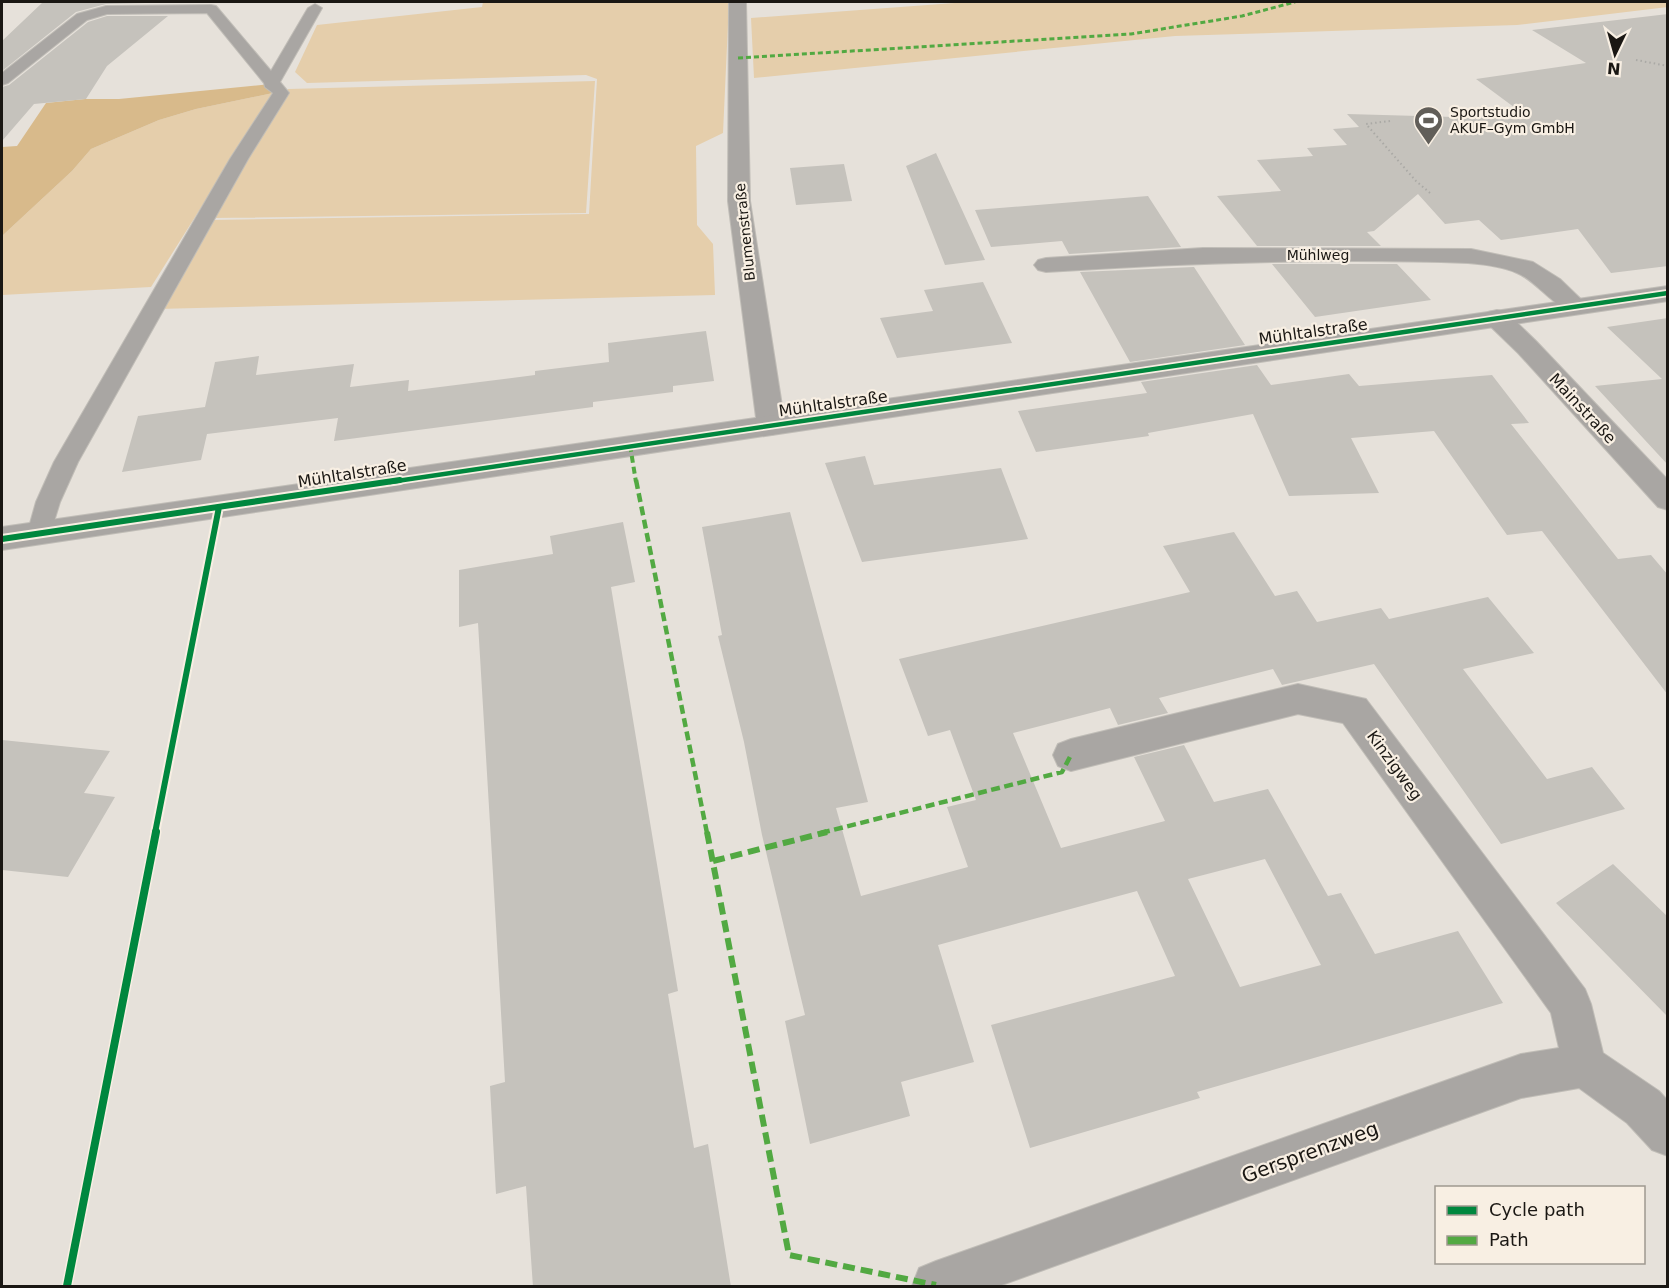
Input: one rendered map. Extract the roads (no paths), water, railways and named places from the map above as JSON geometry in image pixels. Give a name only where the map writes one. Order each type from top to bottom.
[{"type":"street","name":"Blumenstraße","points":[[736,2],[739,201],[771,425]]},
{"type":"street","name":"Mühlweg","points":[[1046,265],[1203,255],[1471,256],[1525,267],[1551,284],[1576,306]]},
{"type":"street","name":"Mühltalstraße","points":[[2,539],[1668,293]]},
{"type":"street","name":"Mainstraße","points":[[1497,318],[1527,347],[1668,499]]},
{"type":"street","name":"Kinzigweg","points":[[1071,755],[1298,699],[1354,710],[1570,1004],[1584,1066]]},
{"type":"street","points":[[1584,1066],[1643,1107],[1668,1134]]},
{"type":"street","name":"Gersprenzweg","points":[[936,1285],[1521,1076],[1584,1066]]},
{"type":"lane","points":[[271,84],[315,8]]},
{"type":"lane","points":[[2,80],[82,17],[106,10],[211,9],[271,84],[281,93],[239,159],[66,462],[48,502],[39,534]]},
{"type":"place","name":"Sportstudio AKUF–Gym GmbH","points":[[1429,146]]}]
